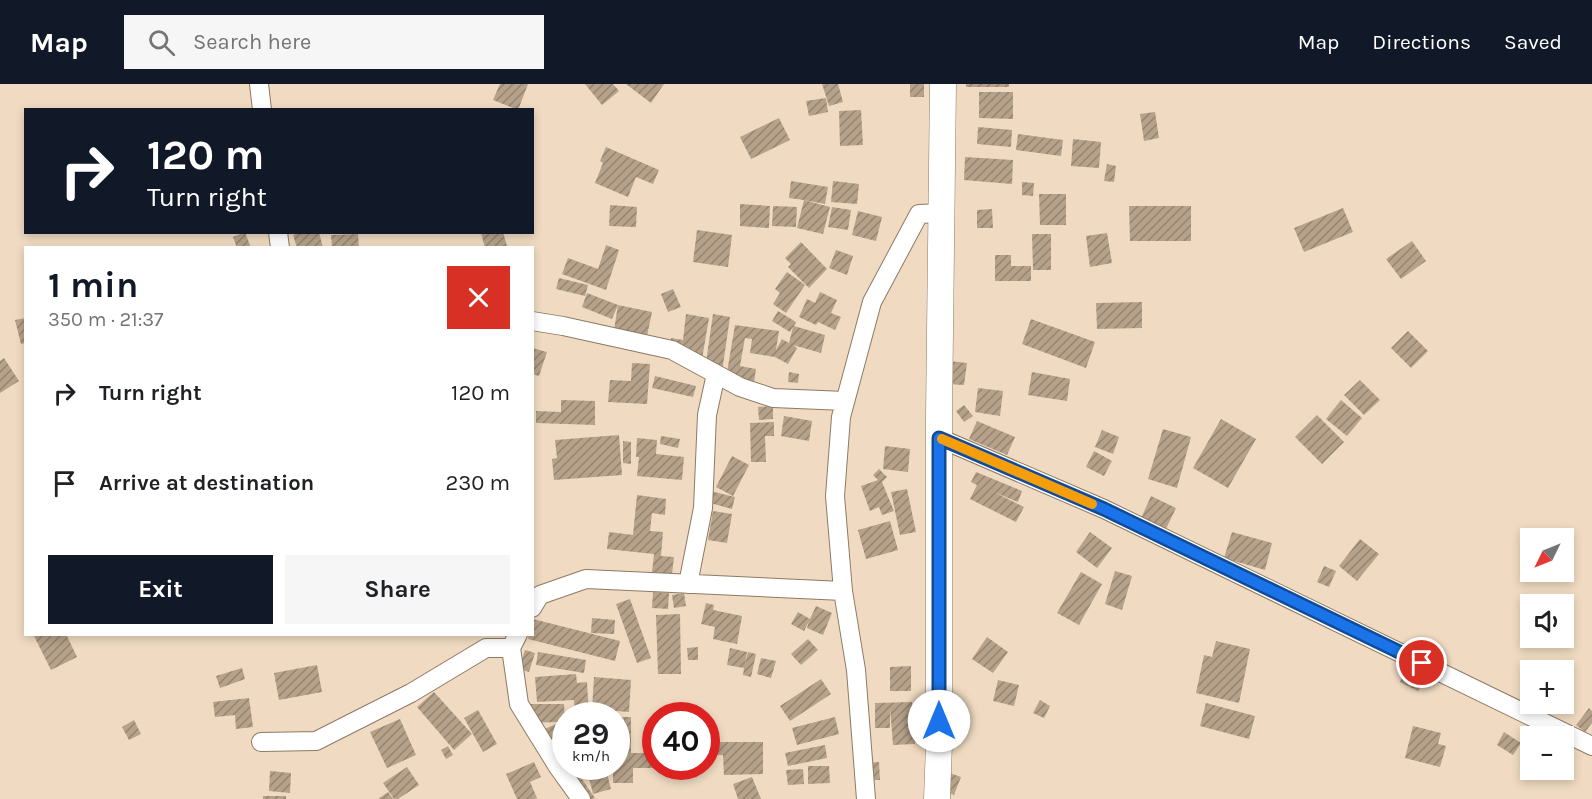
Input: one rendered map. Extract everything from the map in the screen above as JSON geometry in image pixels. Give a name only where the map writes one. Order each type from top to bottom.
[{"type":"street","points":[[259,84],[262,108]]},
{"type":"street","points":[[938,799],[943,84]]},
{"type":"street","points":[[866,799],[856,670],[843,591],[835,496],[841,417],[872,302],[918,214],[942,213]]},
{"type":"street","points":[[534,321],[672,350],[740,387],[773,398],[845,401]]},
{"type":"street","points":[[688,584],[703,508],[708,415],[716,374]]},
{"type":"street","points":[[939,438],[1104,509],[1592,746]]},
{"type":"street","points":[[534,605],[540,595],[586,579],[843,591]]},
{"type":"street","points":[[261,742],[316,741],[411,693],[486,648],[515,641],[519,704],[581,799]]},
{"type":"building","points":[[500,84],[528,84],[519,108],[493,100]]},
{"type":"building","points":[[585,84],[613,84],[619,91],[602,105]]},
{"type":"building","points":[[626,84],[664,84],[651,103]]},
{"type":"building","points":[[822,84],[838,84],[843,102],[829,106]]},
{"type":"building","points":[[910,84],[924,84],[924,97],[910,97]]},
{"type":"building","points":[[966,84],[1009,84],[1009,87],[966,87]]},
{"type":"building","points":[[979,92],[1013,92],[1013,119],[979,118]]},
{"type":"building","points":[[826,98],[828,112],[809,116],[806,101]]},
{"type":"building","points":[[861,110],[863,145],[840,146],[839,111]]},
{"type":"building","points":[[1155,112],[1159,138],[1144,141],[1140,114]]},
{"type":"building","points":[[779,118],[790,140],[751,159],[740,137]]},
{"type":"building","points":[[978,127],[1012,130],[1011,147],[977,144]]},
{"type":"building","points":[[1018,134],[1063,140],[1061,156],[1016,150]]},
{"type":"building","points":[[1073,139],[1101,142],[1099,168],[1071,166]]},
{"type":"building","points":[[606,147],[659,170],[653,184],[636,177],[628,197],[595,183],[603,163],[600,161]]},
{"type":"building","points":[[965,157],[1013,160],[1012,184],[964,180]]},
{"type":"building","points":[[1107,164],[1116,166],[1114,182],[1104,181]]},
{"type":"building","points":[[791,181],[828,187],[825,204],[789,198]]},
{"type":"building","points":[[833,181],[859,184],[857,204],[831,202]]},
{"type":"building","points":[[1022,182],[1034,183],[1033,196],[1022,195]]},
{"type":"building","points":[[1039,194],[1066,194],[1066,225],[1040,225]]},
{"type":"building","points":[[804,200],[830,207],[823,234],[797,228]]},
{"type":"building","points":[[740,204],[770,206],[769,228],[740,226]]},
{"type":"building","points":[[610,205],[637,207],[636,227],[609,226]]},
{"type":"building","points":[[773,206],[797,207],[796,227],[772,226]]},
{"type":"building","points":[[1129,206],[1191,206],[1191,241],[1130,241]]},
{"type":"building","points":[[832,207],[851,210],[848,230],[828,227]]},
{"type":"building","points":[[1343,208],[1353,232],[1304,252],[1294,228]]},
{"type":"building","points":[[992,209],[993,228],[977,228],[977,210]]},
{"type":"building","points":[[858,211],[882,217],[876,241],[852,235]]},
{"type":"building","points":[[697,230],[732,235],[728,267],[693,262]]},
{"type":"building","points":[[1107,233],[1112,263],[1090,267],[1086,236]]},
{"type":"building","points":[[246,234],[250,246],[236,246],[233,237]]},
{"type":"building","points":[[320,234],[322,246],[296,246],[293,235]]},
{"type":"building","points":[[358,234],[359,246],[332,246],[331,235]]},
{"type":"building","points":[[481,234],[504,234],[507,246],[484,246]]},
{"type":"building","points":[[1032,234],[1051,234],[1051,270],[1033,270]]},
{"type":"building","points":[[1412,241],[1426,261],[1401,279],[1386,259]]},
{"type":"building","points":[[801,242],[827,269],[809,288],[788,267],[791,264],[785,258]]},
{"type":"building","points":[[606,245],[619,250],[606,290],[562,274],[568,258],[598,269]]},
{"type":"building","points":[[836,250],[853,256],[847,275],[829,268]]},
{"type":"building","points":[[995,255],[1011,255],[1011,266],[1031,266],[1031,281],[995,281]]},
{"type":"building","points":[[787,272],[805,285],[786,313],[773,304],[780,293],[775,289]]},
{"type":"building","points":[[559,278],[588,285],[585,296],[556,289]]},
{"type":"building","points":[[673,289],[681,307],[668,312],[661,294]]},
{"type":"building","points":[[820,292],[837,300],[831,313],[841,317],[835,330],[799,317],[807,299],[815,303]]},
{"type":"building","points":[[587,293],[618,305],[612,319],[582,307]]},
{"type":"building","points":[[1142,302],[1142,328],[1097,329],[1096,303]]},
{"type":"building","points":[[618,305],[652,312],[647,336],[614,330]]},
{"type":"building","points":[[778,311],[796,322],[794,326],[825,335],[821,353],[793,345],[797,348],[788,364],[775,357],[750,353],[752,339],[745,338],[740,366],[756,369],[754,383],[726,378],[735,325],[779,331],[776,350],[782,339],[789,343],[793,327],[790,332],[772,321]]},
{"type":"building","points":[[686,314],[709,318],[702,359],[669,351],[671,338],[683,340]]},
{"type":"building","points":[[713,314],[730,317],[722,372],[705,369]]},
{"type":"building","points":[[24,318],[24,343],[21,344],[15,320]]},
{"type":"building","points":[[1031,319],[1095,342],[1086,368],[1022,344]]},
{"type":"building","points":[[1408,331],[1428,351],[1411,368],[1391,348]]},
{"type":"building","points":[[534,349],[547,352],[539,376],[534,375]]},
{"type":"building","points":[[4,358],[19,381],[0,393],[0,361]]},
{"type":"building","points":[[949,361],[967,363],[964,385],[947,384]]},
{"type":"building","points":[[632,363],[650,364],[647,404],[608,402],[610,380],[631,381]]},
{"type":"building","points":[[789,372],[799,374],[798,383],[788,382]]},
{"type":"building","points":[[1032,372],[1070,379],[1067,401],[1028,395]]},
{"type":"building","points":[[655,376],[696,386],[693,397],[652,388]]},
{"type":"building","points":[[1360,380],[1380,400],[1364,415],[1344,395]]},
{"type":"building","points":[[978,388],[1003,391],[1000,416],[975,412]]},
{"type":"building","points":[[561,400],[595,401],[595,425],[536,423],[536,411],[561,412]]},
{"type":"building","points":[[1341,400],[1362,418],[1347,436],[1326,419]]},
{"type":"building","points":[[964,405],[973,416],[964,422],[956,411]]},
{"type":"building","points":[[773,406],[773,419],[759,420],[758,407]]},
{"type":"building","points":[[1317,415],[1344,442],[1322,464],[1295,437]]},
{"type":"building","points":[[784,416],[812,421],[809,441],[781,436]]},
{"type":"building","points":[[1221,419],[1256,439],[1228,488],[1193,468]]},
{"type":"building","points":[[977,421],[1015,437],[1007,455],[969,439]]},
{"type":"building","points":[[774,422],[774,436],[765,436],[766,462],[751,462],[750,423]]},
{"type":"building","points":[[1163,429],[1191,437],[1177,488],[1148,479]]},
{"type":"building","points":[[1102,430],[1119,437],[1113,454],[1095,447]]},
{"type":"building","points":[[619,435],[622,475],[554,480],[552,459],[557,458],[555,440]]},
{"type":"building","points":[[661,436],[680,439],[678,448],[660,444]]},
{"type":"building","points":[[637,438],[657,440],[656,454],[684,457],[682,480],[637,476],[639,457],[636,457]]},
{"type":"building","points":[[623,441],[631,442],[631,464],[623,463]]},
{"type":"building","points":[[885,446],[910,449],[908,472],[883,469]]},
{"type":"building","points":[[1094,451],[1112,461],[1104,476],[1086,467]]},
{"type":"building","points":[[732,456],[749,465],[733,496],[716,487]]},
{"type":"building","points":[[879,469],[887,477],[882,482],[894,511],[882,515],[879,507],[870,511],[861,486],[878,480],[873,475]]},
{"type":"building","points":[[976,472],[1022,491],[1018,502],[994,492],[1024,507],[1016,522],[970,499],[977,485],[971,482]]},
{"type":"building","points":[[907,489],[916,532],[900,535],[891,492]]},
{"type":"building","points":[[706,490],[735,497],[732,509],[703,501]]},
{"type":"building","points":[[637,495],[666,499],[665,515],[652,513],[650,531],[663,532],[661,556],[674,557],[672,574],[652,572],[654,554],[607,549],[609,532],[633,535]]},
{"type":"building","points":[[1151,496],[1176,508],[1163,535],[1139,523]]},
{"type":"building","points":[[713,511],[732,514],[727,543],[708,540]]},
{"type":"building","points":[[890,521],[898,550],[866,559],[858,530]]},
{"type":"building","points":[[1090,532],[1112,548],[1097,568],[1076,552]]},
{"type":"building","points":[[1232,532],[1272,543],[1265,570],[1224,558]]},
{"type":"building","points":[[1360,539],[1379,554],[1357,581],[1339,566]]},
{"type":"building","points":[[1324,566],[1336,571],[1329,587],[1317,582]]},
{"type":"building","points":[[1115,571],[1132,576],[1122,610],[1105,604]]},
{"type":"building","points":[[1081,572],[1102,584],[1079,625],[1057,613]]},
{"type":"building","points":[[653,592],[669,593],[668,609],[652,608]]},
{"type":"building","points":[[684,593],[686,606],[674,608],[672,595]]},
{"type":"building","points":[[630,599],[651,658],[637,663],[616,604]]},
{"type":"building","points":[[706,603],[714,605],[713,610],[742,616],[737,644],[713,639],[715,627],[701,624]]},
{"type":"building","points":[[816,606],[832,613],[823,635],[807,628],[809,621],[804,631],[791,624],[798,612],[810,619]]},
{"type":"building","points":[[680,614],[681,674],[658,674],[656,615]]},
{"type":"building","points":[[592,618],[615,620],[614,634],[591,633]]},
{"type":"building","points":[[534,619],[620,641],[615,661],[528,639],[529,636],[534,636]]},
{"type":"building","points":[[34,636],[67,636],[77,657],[51,670]]},
{"type":"building","points":[[987,637],[1008,652],[993,673],[972,659]]},
{"type":"building","points":[[808,639],[818,650],[801,665],[791,654]]},
{"type":"building","points":[[1216,641],[1250,649],[1239,703],[1196,693],[1204,655],[1212,657]]},
{"type":"building","points":[[698,647],[698,660],[688,660],[687,648]]},
{"type":"building","points":[[730,648],[747,652],[745,664],[748,652],[756,654],[751,677],[743,675],[744,668],[727,665]]},
{"type":"building","points":[[525,650],[535,653],[529,672],[519,669]]},
{"type":"building","points":[[538,652],[586,660],[584,673],[536,665]]},
{"type":"building","points":[[761,658],[776,661],[771,678],[757,674]]},
{"type":"building","points":[[317,665],[322,692],[279,700],[274,673]]},
{"type":"building","points":[[911,666],[911,691],[890,691],[890,667]]},
{"type":"building","points":[[242,668],[245,679],[220,688],[216,676]]},
{"type":"building","points":[[1406,670],[1424,680],[1418,691],[1400,682]]},
{"type":"building","points":[[576,674],[577,683],[587,682],[588,702],[574,702],[574,700],[537,702],[535,677]]},
{"type":"building","points":[[594,677],[631,680],[630,702],[592,702]]},
{"type":"building","points":[[821,679],[831,694],[790,721],[780,706]]},
{"type":"building","points":[[998,680],[1019,685],[1014,706],[993,701]]},
{"type":"building","points":[[434,692],[472,734],[454,750],[417,707]]},
{"type":"building","points":[[249,698],[253,727],[236,729],[235,715],[215,717],[213,702]]},
{"type":"building","points":[[1040,700],[1050,706],[1044,718],[1033,713]]},
{"type":"building","points":[[912,702],[915,744],[893,745],[890,708],[890,728],[875,728],[875,703]]},
{"type":"building","points":[[1206,703],[1255,716],[1249,739],[1200,726]]},
{"type":"building","points":[[523,704],[552,704],[552,722],[523,723]]},
{"type":"building","points":[[1589,708],[1592,711],[1592,723],[1585,732],[1576,725]]},
{"type":"building","points":[[478,710],[497,744],[483,752],[464,718]]},
{"type":"building","points":[[631,717],[631,753],[642,753],[642,768],[633,768],[633,783],[613,783],[613,780],[630,780]]},
{"type":"building","points":[[835,717],[839,734],[797,745],[792,728]]},
{"type":"building","points":[[400,719],[416,755],[387,768],[370,732]]},
{"type":"building","points":[[134,720],[141,734],[129,740],[122,727]]},
{"type":"building","points":[[552,726],[552,744],[542,749],[535,733]]},
{"type":"building","points":[[1413,726],[1441,733],[1438,744],[1446,746],[1440,767],[1405,758]]},
{"type":"building","points":[[1504,732],[1520,742],[1513,755],[1497,745]]},
{"type":"building","points":[[720,742],[763,742],[763,774],[724,775],[723,755],[720,755]]},
{"type":"building","points":[[825,745],[827,758],[788,766],[785,753]]},
{"type":"building","points":[[448,746],[453,755],[446,759],[441,750]]},
{"type":"building","points":[[534,762],[541,777],[530,782],[537,798],[517,799],[506,774]]},
{"type":"building","points":[[879,762],[880,780],[866,780],[865,763]]},
{"type":"building","points":[[808,766],[829,766],[830,783],[808,784]]},
{"type":"building","points":[[407,767],[419,785],[398,799],[394,799],[383,783]]},
{"type":"building","points":[[803,769],[804,784],[788,785],[786,770]]},
{"type":"building","points":[[270,771],[291,773],[290,793],[269,791]]},
{"type":"building","points":[[947,772],[961,777],[954,795],[940,790]]},
{"type":"building","points":[[752,777],[761,799],[738,799],[733,784]]},
{"type":"building","points":[[559,780],[583,780],[595,798],[573,799]]},
{"type":"building","points":[[590,780],[609,780],[611,789],[593,794]]},
{"type":"building","points":[[388,792],[393,799],[378,799]]},
{"type":"building","points":[[263,796],[286,796],[286,799],[263,799]]},
{"type":"slow traffic","points":[[942,439],[1092,504]]},
{"type":"route","points":[[939,721],[939,438],[1104,509],[1422,663]]}]
